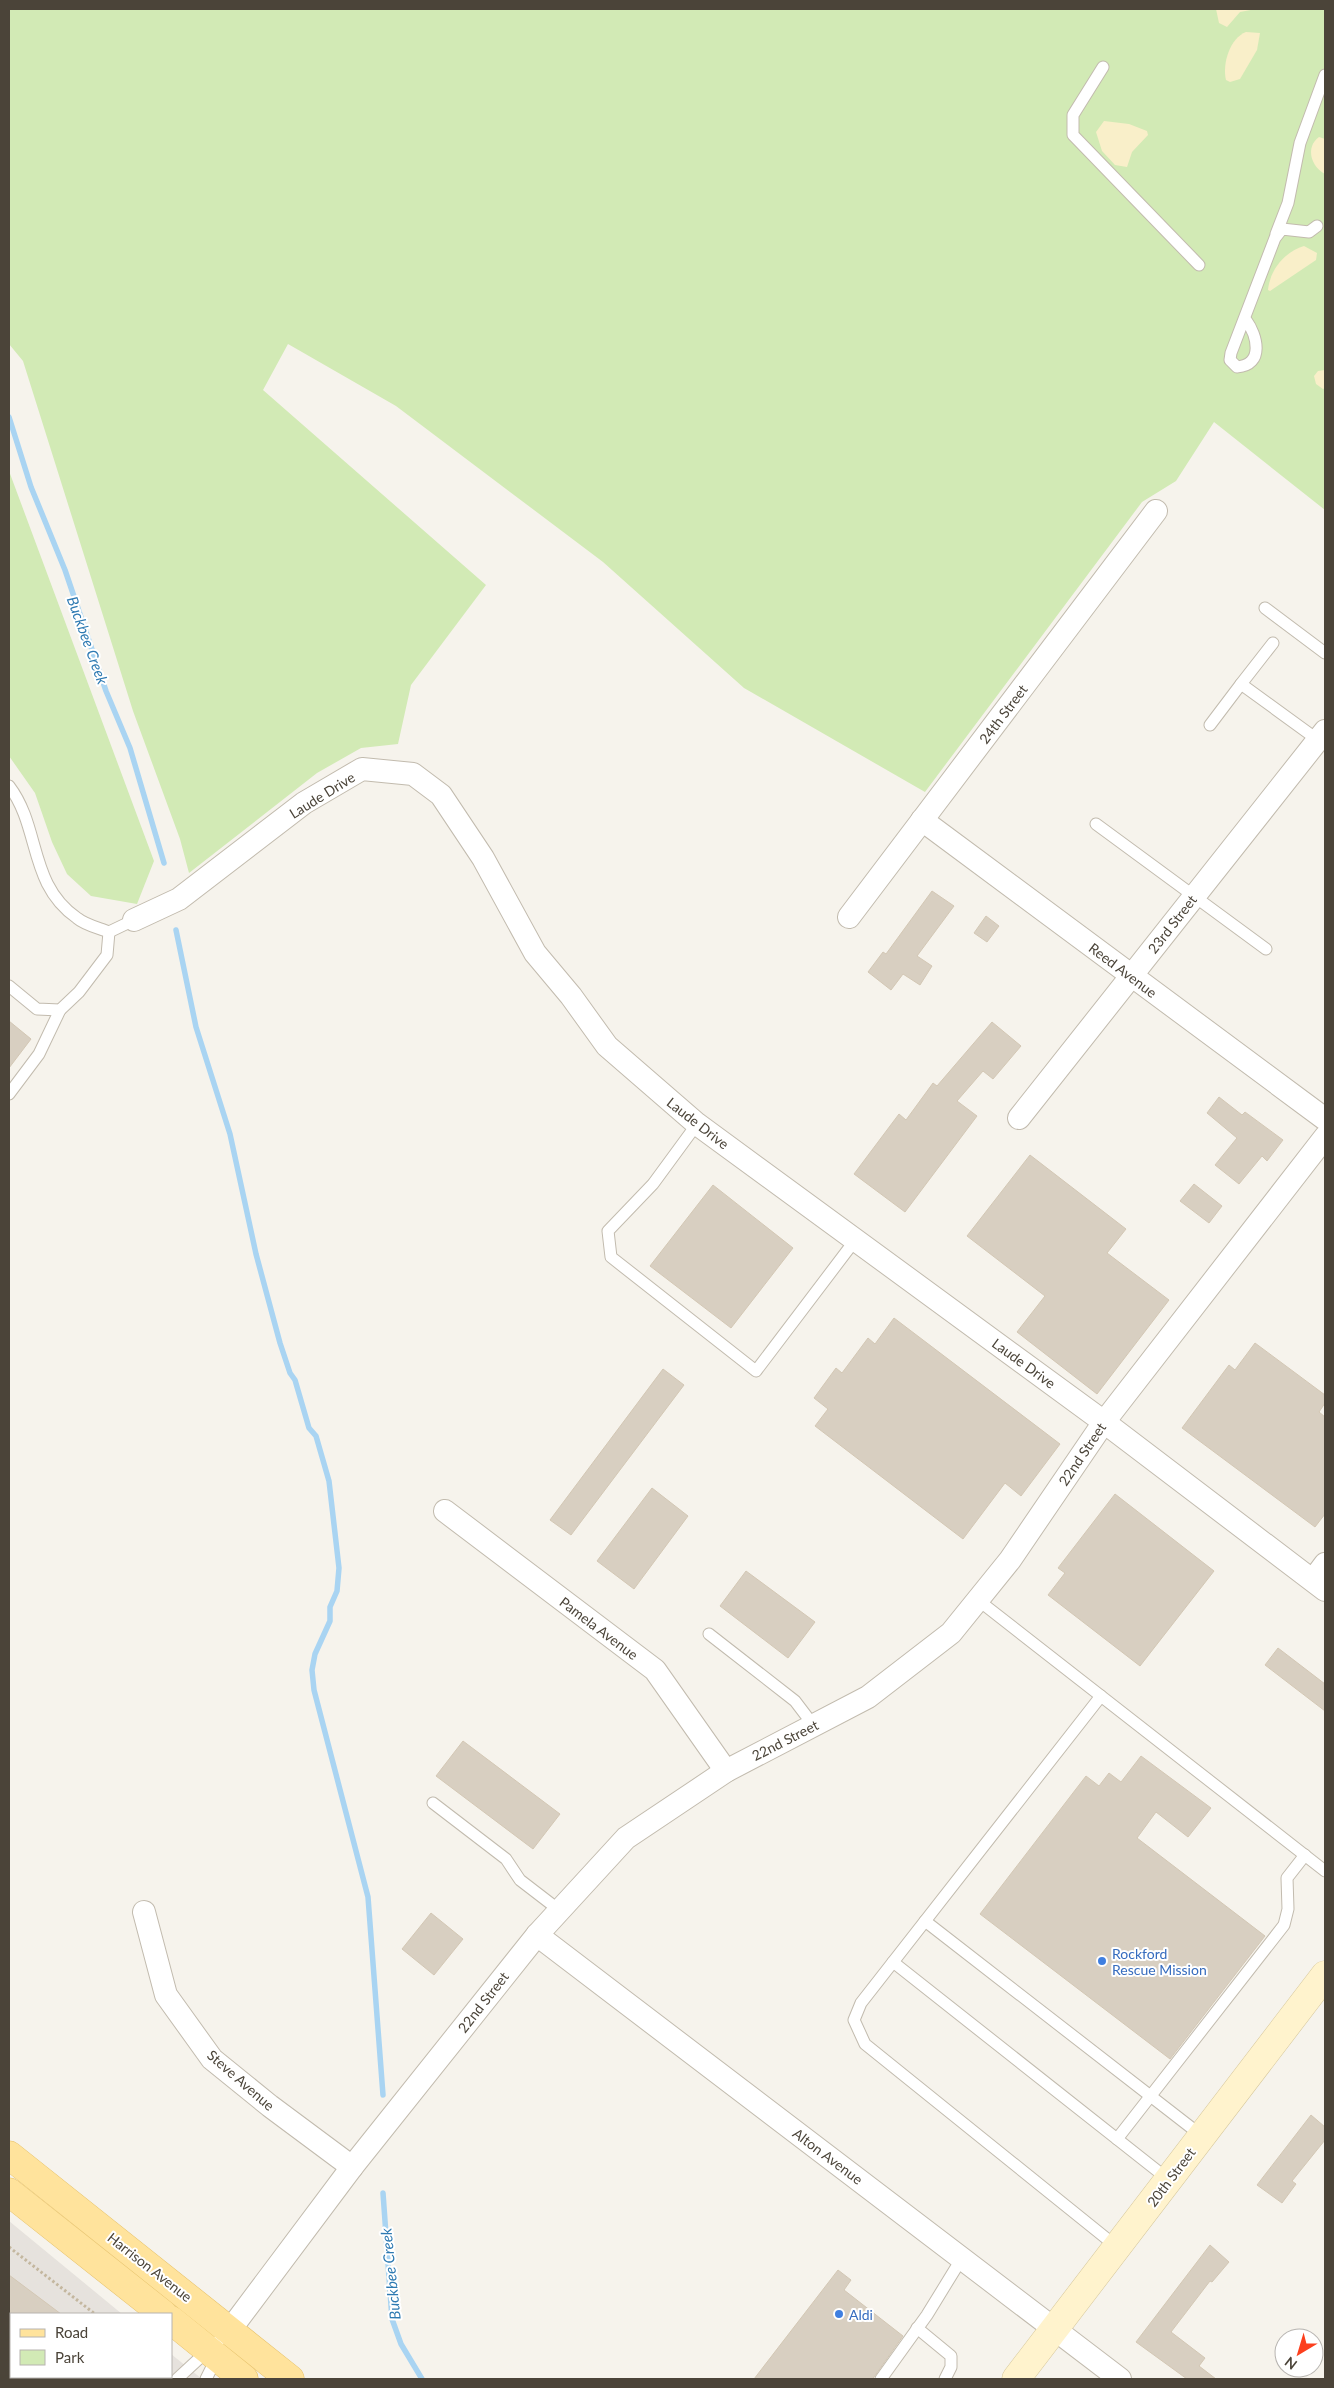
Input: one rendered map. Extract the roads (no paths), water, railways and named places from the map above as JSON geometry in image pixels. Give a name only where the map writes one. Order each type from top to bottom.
[{"type":"main road","name":"Harrison Avenue","points":[[9,2155],[290,2379]]},
{"type":"main road","name":"Harrison Avenue","points":[[9,2192],[163,2313]]},
{"type":"main road","name":"Harrison Avenue","points":[[172,2321],[211,2362],[244,2379]]},
{"type":"street","name":"24th Street","points":[[849,917],[1156,511]]},
{"type":"street","name":"23rd Street","points":[[1019,1118],[1322,735]]},
{"type":"street","name":"Laude Drive","points":[[134,920],[179,899],[304,803],[362,769],[413,774],[441,796],[483,858],[536,953],[571,996],[607,1046],[697,1124],[1104,1422],[1321,1578]]},
{"type":"street","name":"Reed Avenue","points":[[922,820],[1325,1119]]},
{"type":"street","name":"22nd Street","points":[[230,2330],[352,2167],[537,1934],[626,1838],[726,1771],[868,1697],[951,1633],[1010,1560],[1104,1422],[1325,1137]]},
{"type":"street","name":"Pamela Avenue","points":[[446,1511],[655,1670],[726,1771]]},
{"type":"street","name":"Steve Avenue","points":[[144,1912],[166,1995],[212,2059],[270,2106],[352,2167]]},
{"type":"street","name":"Alton Avenue","points":[[537,1934],[1120,2379]]},
{"type":"street","name":"20th Street","points":[[1016,2379],[1325,1975]]},
{"type":"lane","points":[[1073,135],[1073,115],[1102,67]]},
{"type":"lane","points":[[1246,320],[1252,328],[1258,348],[1255,356],[1249,362],[1237,367],[1230,360],[1231,353],[1288,203],[1294,165],[1300,143],[1325,75]]},
{"type":"lane","points":[[1064,124],[1199,265]]},
{"type":"lane","points":[[1275,238],[1282,229],[1310,232],[1317,226]]},
{"type":"lane","points":[[1265,608],[1325,653]]},
{"type":"lane","points":[[1210,725],[1273,643]]},
{"type":"lane","points":[[1241,684],[1322,735]]},
{"type":"lane","points":[[9,786],[17,797],[28,826],[37,862],[53,897],[77,919],[109,932],[134,920]]},
{"type":"lane","points":[[1096,824],[1266,949]]},
{"type":"lane","points":[[9,1094],[39,1054],[60,1010],[79,992],[107,955],[109,932]]},
{"type":"lane","points":[[9,986],[38,1009],[60,1010]]},
{"type":"lane","points":[[697,1124],[653,1184],[608,1231],[611,1257],[756,1371],[856,1239]]},
{"type":"lane","points":[[978,1600],[1325,1871]]},
{"type":"lane","points":[[709,1634],[795,1701],[814,1726]]},
{"type":"lane","points":[[1101,1696],[861,2003],[854,2020],[865,2044],[1118,2247]]},
{"type":"lane","points":[[433,1803],[506,1859],[520,1880],[559,1910]]},
{"type":"lane","points":[[1118,2139],[1284,1925],[1288,1909],[1287,1878],[1305,1855]]},
{"type":"lane","points":[[925,1921],[1202,2136]]},
{"type":"lane","points":[[893,1962],[1169,2180]]},
{"type":"lane","points":[[881,2379],[917,2328],[962,2258]]},
{"type":"lane","points":[[917,2328],[951,2356],[951,2368],[945,2379]]},
{"type":"lane","points":[[177,2379],[211,2362],[230,2330]]},
{"type":"waterway","name":"Buckbee Creek","points":[[9,417],[31,487],[65,570],[106,691],[130,748],[164,863]]},
{"type":"waterway","points":[[176,930],[196,1027],[230,1134],[256,1254],[280,1343],[290,1373],[295,1380],[309,1428],[316,1436],[329,1481],[339,1568],[337,1591],[330,1607],[330,1621],[315,1654],[312,1670],[314,1690],[368,1897],[383,2095]]},
{"type":"waterway","name":"Buckbee Creek","points":[[383,2193],[392,2319],[401,2344],[422,2379]]},
{"type":"place","name":"Rockford Rescue Mission","points":[[1102,1961]]},
{"type":"place","name":"Aldi","points":[[839,2314]]}]
